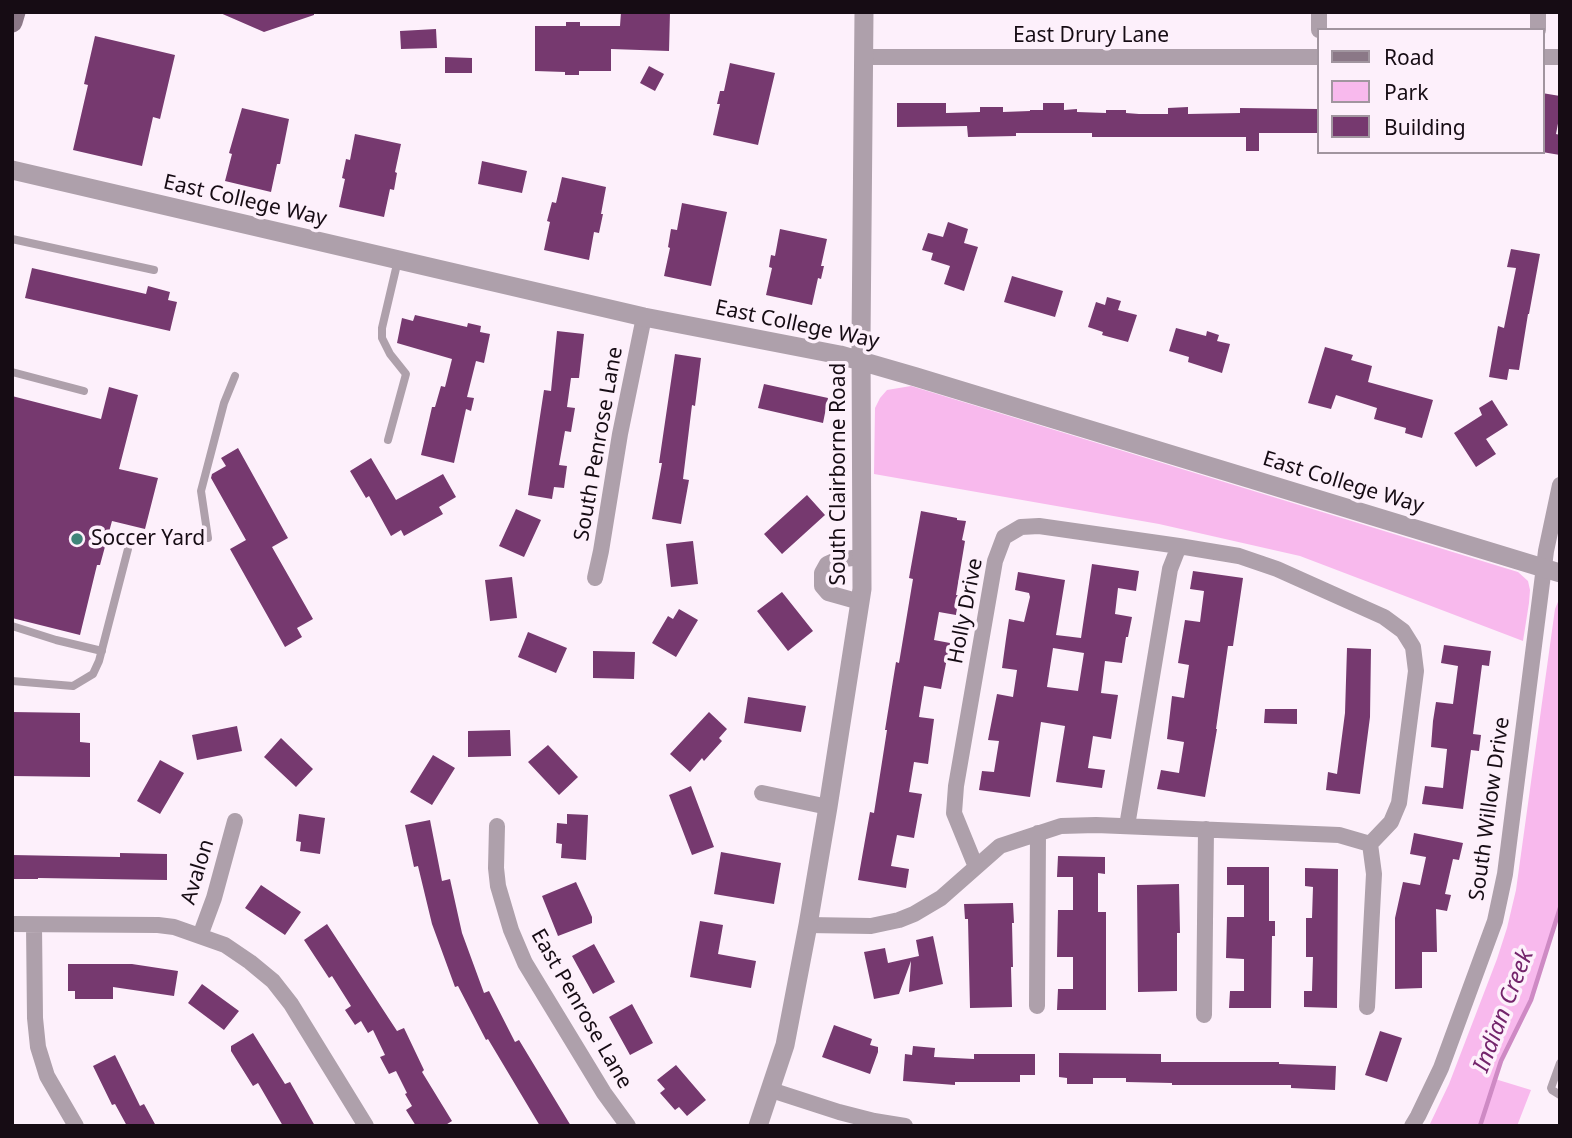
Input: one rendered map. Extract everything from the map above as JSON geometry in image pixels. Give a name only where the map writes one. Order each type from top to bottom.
[{"type":"main road","points":[[12,22],[15,12]]},
{"type":"street","name":"South Clairborne Road","points":[[758,1126],[785,1045],[828,807],[862,589],[864,12]]},
{"type":"street","name":"East Drury Lane","points":[[864,57],[1316,57]]},
{"type":"street","name":"East College Way","points":[[12,170],[644,317],[839,355],[1552,571]]},
{"type":"street","name":"South Penrose Lane","points":[[595,578],[644,317]]},
{"type":"street","name":"South Willow Drive","points":[[1412,1126],[1441,1068],[1495,921],[1505,874],[1552,571],[1546,551],[1560,485]]},
{"type":"street","name":"Holly Drive","points":[[976,867],[954,813],[956,786],[995,561],[1004,537],[1021,527],[1039,526],[1239,556],[1278,569],[1384,617],[1403,631],[1413,647],[1416,671],[1399,803],[1391,821],[1370,844]]},
{"type":"street","points":[[1127,826],[1170,569],[1179,546]]},
{"type":"street","points":[[860,602],[828,593],[822,586],[822,573],[827,564],[836,560],[862,557]]},
{"type":"street","points":[[762,793],[828,807]]},
{"type":"street","name":"Avalon","points":[[200,936],[214,898],[235,821]]},
{"type":"street","points":[[808,925],[872,926],[899,919],[941,898],[1000,846],[1061,825],[1339,835],[1370,844],[1374,874],[1367,1007]]},
{"type":"street","name":"East Penrose Lane","points":[[496,826],[497,877],[511,930],[525,963],[604,1093],[628,1126]]},
{"type":"street","points":[[1204,1015],[1206,829]]},
{"type":"street","points":[[1037,1006],[1038,833]]},
{"type":"street","points":[[12,924],[158,925],[174,927],[225,945],[273,981],[291,1004],[366,1126]]},
{"type":"street","points":[[34,925],[38,1047],[47,1076],[76,1126]]},
{"type":"street","points":[[771,1090],[839,1112],[905,1126]]},
{"type":"lane","points":[[12,239],[154,270]]},
{"type":"lane","points":[[388,440],[406,374],[390,354],[382,338],[398,260]]},
{"type":"lane","points":[[12,372],[85,391]]},
{"type":"lane","points":[[208,538],[201,491],[224,403],[235,376]]},
{"type":"lane","points":[[12,681],[73,686],[93,674],[102,651],[128,549]]},
{"type":"lane","points":[[12,626],[102,651]]},
{"type":"lane","points":[[1560,1063],[1551,1088],[1560,1095]]},
{"type":"green space","points":[[911,386],[1518,572],[1528,581],[1530,590],[1523,641],[1300,556],[1159,524],[874,474],[875,408],[887,390]]},
{"type":"green space","points":[[1560,597],[1560,908],[1531,1000],[1495,1079],[1531,1090],[1517,1126],[1429,1126],[1449,1084],[1507,928],[1516,890],[1555,609]]},
{"type":"building","points":[[218,12],[314,12],[314,15],[264,32]]},
{"type":"building","points":[[621,12],[670,12],[669,51],[611,49],[611,71],[579,71],[579,75],[565,75],[565,72],[535,71],[535,26],[566,26],[566,22],[580,22],[580,26],[620,26]]},
{"type":"building","points":[[436,29],[437,48],[401,49],[400,31]]},
{"type":"building","points":[[95,36],[175,55],[160,119],[153,117],[142,166],[73,150],[88,85],[84,84]]},
{"type":"building","points":[[445,57],[472,58],[472,73],[445,73]]},
{"type":"building","points":[[730,63],[775,73],[758,145],[713,135],[720,91],[724,91]]},
{"type":"building","points":[[649,66],[664,74],[655,91],[640,83]]},
{"type":"building","points":[[1544,93],[1560,96],[1556,134],[1560,135],[1560,155],[1544,152]]},
{"type":"building","points":[[897,103],[946,103],[946,113],[980,112],[980,107],[1003,107],[1003,112],[1043,110],[1043,103],[1064,103],[1064,110],[1077,109],[1077,112],[1106,113],[1106,110],[1126,110],[1126,113],[1139,114],[1168,114],[1168,108],[1188,107],[1188,114],[1240,113],[1240,108],[1316,109],[1316,133],[1259,133],[1259,151],[1246,151],[1246,137],[1092,137],[1092,133],[1016,133],[1016,136],[968,137],[967,126],[897,127]]},
{"type":"building","points":[[242,108],[289,119],[271,192],[225,181],[232,154],[229,153]]},
{"type":"building","points":[[355,134],[401,144],[394,190],[390,189],[384,217],[339,207],[346,159],[350,160]]},
{"type":"building","points":[[482,161],[527,171],[522,193],[478,184]]},
{"type":"building","points":[[562,177],[606,187],[599,233],[594,232],[589,260],[544,250],[550,222],[547,221],[552,202],[556,203]]},
{"type":"building","points":[[682,203],[727,212],[711,286],[664,276],[671,229],[677,230]]},
{"type":"building","points":[[948,222],[968,229],[964,243],[978,247],[964,291],[944,284],[950,266],[931,260],[933,253],[922,250],[928,233],[943,237]]},
{"type":"building","points":[[780,229],[827,239],[821,266],[824,266],[821,279],[818,278],[812,305],[766,295],[772,268],[769,267],[771,255],[775,256]]},
{"type":"building","points":[[1511,249],[1540,254],[1519,370],[1509,369],[1507,380],[1489,377],[1498,326],[1504,328],[1516,268],[1507,267]]},
{"type":"building","points":[[32,268],[146,294],[148,286],[170,292],[168,300],[177,302],[170,331],[25,298]]},
{"type":"building","points":[[1012,276],[1063,291],[1055,317],[1004,302]]},
{"type":"building","points":[[1107,297],[1121,301],[1118,310],[1137,315],[1128,342],[1102,335],[1103,332],[1088,327],[1096,302],[1105,305]]},
{"type":"building","points":[[415,315],[467,327],[468,323],[481,326],[480,332],[490,334],[484,363],[476,361],[467,397],[474,398],[471,411],[466,409],[454,463],[421,455],[432,407],[435,407],[441,386],[445,387],[452,359],[397,343],[402,318],[413,321]]},
{"type":"building","points":[[1176,328],[1206,336],[1207,331],[1219,335],[1217,341],[1230,344],[1222,373],[1188,362],[1189,357],[1169,351]]},
{"type":"building","points":[[557,331],[584,334],[579,378],[571,378],[567,407],[575,408],[571,432],[565,431],[559,465],[567,466],[564,488],[554,487],[552,499],[528,495],[544,390],[551,391]]},
{"type":"building","points":[[1325,347],[1353,355],[1351,360],[1372,366],[1368,382],[1433,400],[1422,438],[1405,433],[1406,428],[1374,419],[1377,408],[1336,395],[1331,409],[1308,403]]},
{"type":"building","points":[[675,354],[701,358],[683,479],[689,480],[681,524],[652,519],[662,463],[659,463]]},
{"type":"building","points":[[764,384],[828,398],[823,423],[758,408]]},
{"type":"building","points":[[109,387],[138,395],[119,469],[158,478],[145,529],[112,521],[100,565],[97,565],[80,635],[12,618],[12,396],[101,419]]},
{"type":"building","points":[[1492,400],[1508,425],[1486,439],[1496,454],[1476,467],[1454,433],[1482,415],[1479,408]]},
{"type":"building","points":[[238,448],[288,538],[272,547],[313,619],[297,628],[302,637],[285,647],[230,549],[246,540],[211,478],[212,474],[226,466],[221,458]]},
{"type":"building","points":[[371,458],[396,500],[443,474],[456,497],[439,507],[443,514],[404,536],[401,530],[391,536],[369,496],[366,498],[350,471]]},
{"type":"building","points":[[807,495],[825,515],[782,554],[764,534]]},
{"type":"building","points":[[516,509],[541,520],[524,557],[499,546]]},
{"type":"building","points":[[921,511],[966,521],[956,595],[959,595],[956,615],[939,612],[934,640],[950,643],[941,689],[924,686],[919,717],[934,719],[928,764],[914,762],[909,792],[922,794],[914,838],[897,835],[891,866],[909,869],[906,888],[858,880],[870,812],[874,813],[896,662],[899,663],[913,579],[909,578]]},
{"type":"building","points":[[693,541],[698,584],[671,587],[666,544]]},
{"type":"building","points":[[1092,564],[1139,571],[1136,591],[1118,588],[1115,614],[1132,617],[1122,663],[1105,661],[1101,693],[1118,695],[1115,714],[1111,739],[1093,736],[1088,768],[1105,770],[1102,788],[1056,782],[1065,726],[1041,722],[1030,797],[979,790],[982,771],[994,772],[999,741],[988,740],[997,694],[1013,697],[1017,670],[1002,668],[1009,619],[1024,622],[1030,597],[1029,593],[1015,590],[1018,572],[1065,580],[1056,635],[1081,638]],"holes":[[[1053,648],[1084,653],[1078,691],[1047,687]]]},
{"type":"building","points":[[1193,571],[1243,578],[1233,646],[1228,646],[1205,797],[1157,789],[1161,770],[1179,773],[1184,742],[1167,739],[1172,696],[1184,698],[1189,665],[1178,663],[1185,620],[1200,622],[1204,591],[1190,589]]},
{"type":"building","points":[[512,577],[517,618],[490,621],[485,580]]},
{"type":"building","points":[[782,592],[813,631],[788,651],[757,611]]},
{"type":"building","points":[[679,609],[698,620],[676,657],[652,643],[668,616],[673,619]]},
{"type":"building","points":[[528,632],[567,648],[556,673],[518,657]]},
{"type":"building","points":[[1444,645],[1491,651],[1489,666],[1482,665],[1473,734],[1481,735],[1479,751],[1471,750],[1463,809],[1422,804],[1425,786],[1443,788],[1447,749],[1431,747],[1433,721],[1436,702],[1453,704],[1458,666],[1441,663]]},
{"type":"building","points":[[1347,648],[1371,649],[1370,717],[1360,794],[1326,790],[1328,772],[1337,774],[1345,713]]},
{"type":"building","points":[[593,651],[635,652],[634,679],[593,678]]},
{"type":"building","points":[[748,697],[806,706],[801,732],[744,723]]},
{"type":"building","points":[[1265,709],[1297,709],[1297,724],[1264,723]]},
{"type":"building","points":[[12,712],[80,713],[80,742],[90,743],[90,777],[12,776]]},
{"type":"building","points":[[709,712],[727,729],[719,738],[722,741],[690,772],[670,754]]},
{"type":"building","points":[[237,726],[242,751],[197,760],[192,735]]},
{"type":"building","points":[[510,730],[511,756],[468,757],[468,731]]},
{"type":"building","points":[[281,738],[313,769],[296,787],[264,757]]},
{"type":"building","points":[[548,745],[578,777],[559,795],[528,762]]},
{"type":"building","points":[[433,755],[455,768],[432,805],[410,792]]},
{"type":"building","points":[[160,760],[184,773],[160,814],[137,801]]},
{"type":"building","points":[[691,786],[714,847],[692,855],[669,795]]},
{"type":"building","points":[[299,814],[325,818],[320,854],[300,851],[301,842],[296,841]]},
{"type":"building","points":[[567,814],[588,815],[586,860],[561,858],[562,844],[556,843],[557,823],[567,824]]},
{"type":"building","points":[[430,820],[442,881],[450,879],[462,933],[484,993],[489,991],[515,1042],[519,1040],[571,1126],[540,1126],[488,1039],[486,1040],[458,986],[455,987],[432,924],[418,866],[414,867],[405,825]]},
{"type":"building","points":[[1414,833],[1463,843],[1459,860],[1453,859],[1445,894],[1451,895],[1447,911],[1436,909],[1437,952],[1422,952],[1422,988],[1395,989],[1395,918],[1403,882],[1420,885],[1426,857],[1410,854]]},
{"type":"building","points":[[721,852],[781,863],[774,904],[714,894]]},
{"type":"building","points":[[120,853],[167,854],[167,880],[12,879],[12,855],[120,857]]},
{"type":"building","points":[[1058,856],[1105,857],[1105,874],[1098,873],[1098,912],[1106,912],[1106,1010],[1057,1010],[1058,989],[1073,989],[1073,957],[1057,957],[1058,910],[1073,910],[1073,877],[1057,877]]},
{"type":"building","points":[[1227,867],[1269,867],[1269,921],[1275,921],[1275,936],[1272,936],[1271,1008],[1229,1008],[1230,991],[1244,991],[1244,959],[1226,958],[1227,917],[1244,917],[1244,885],[1227,885]]},
{"type":"building","points":[[1305,868],[1338,869],[1337,1008],[1304,1007],[1304,991],[1312,991],[1313,957],[1306,957],[1306,918],[1312,918],[1313,887],[1305,886]]},
{"type":"building","points":[[576,882],[592,917],[592,923],[558,936],[542,896]]},
{"type":"building","points":[[1179,884],[1177,991],[1138,992],[1137,885]]},
{"type":"building","points":[[261,885],[301,912],[285,935],[245,908]]},
{"type":"building","points":[[1013,903],[1012,1007],[970,1008],[968,919],[965,919],[964,904]]},
{"type":"building","points":[[700,921],[723,925],[718,954],[756,961],[751,988],[690,977]]},
{"type":"building","points":[[327,924],[397,1031],[404,1028],[424,1070],[422,1072],[452,1121],[444,1126],[416,1126],[406,1110],[412,1106],[405,1094],[407,1093],[396,1071],[389,1074],[380,1057],[385,1055],[373,1030],[368,1033],[361,1021],[355,1025],[345,1010],[351,1006],[304,940]]},
{"type":"building","points":[[933,936],[943,984],[909,992],[911,961],[899,994],[874,999],[864,952],[885,948],[888,963],[919,956],[916,940]]},
{"type":"building","points":[[594,944],[615,982],[593,994],[572,956]]},
{"type":"building","points":[[68,964],[132,964],[178,971],[174,996],[113,987],[113,999],[75,999],[75,991],[68,991]]},
{"type":"building","points":[[202,984],[239,1011],[224,1030],[188,1003]]},
{"type":"building","points":[[632,1004],[653,1043],[630,1055],[609,1017]]},
{"type":"building","points":[[834,1025],[872,1039],[870,1045],[878,1047],[870,1074],[822,1057]]},
{"type":"building","points":[[1380,1031],[1402,1038],[1387,1082],[1365,1075]]},
{"type":"building","points":[[253,1033],[285,1084],[290,1082],[315,1126],[283,1126],[258,1083],[253,1086],[231,1051],[231,1046]]},
{"type":"building","points":[[913,1046],[935,1048],[934,1057],[974,1059],[974,1054],[1035,1054],[1035,1075],[1020,1075],[1020,1082],[955,1082],[955,1085],[903,1081],[905,1054],[912,1055]]},
{"type":"building","points":[[1059,1053],[1161,1054],[1161,1062],[1279,1062],[1336,1066],[1335,1090],[1291,1088],[1291,1085],[1172,1085],[1126,1082],[1126,1078],[1093,1078],[1093,1084],[1067,1084],[1067,1078],[1059,1077]]},
{"type":"building","points":[[115,1055],[140,1106],[144,1104],[156,1126],[127,1126],[115,1104],[112,1105],[93,1066]]},
{"type":"building","points":[[676,1065],[706,1100],[687,1116],[679,1107],[675,1110],[660,1093],[665,1089],[657,1080]]},
{"type":"waterway","name":"Indian Creek","points":[[1480,1126],[1501,1061],[1531,1000],[1560,908]]},
{"type":"place","name":"Soccer Yard","points":[[77,539]]}]
